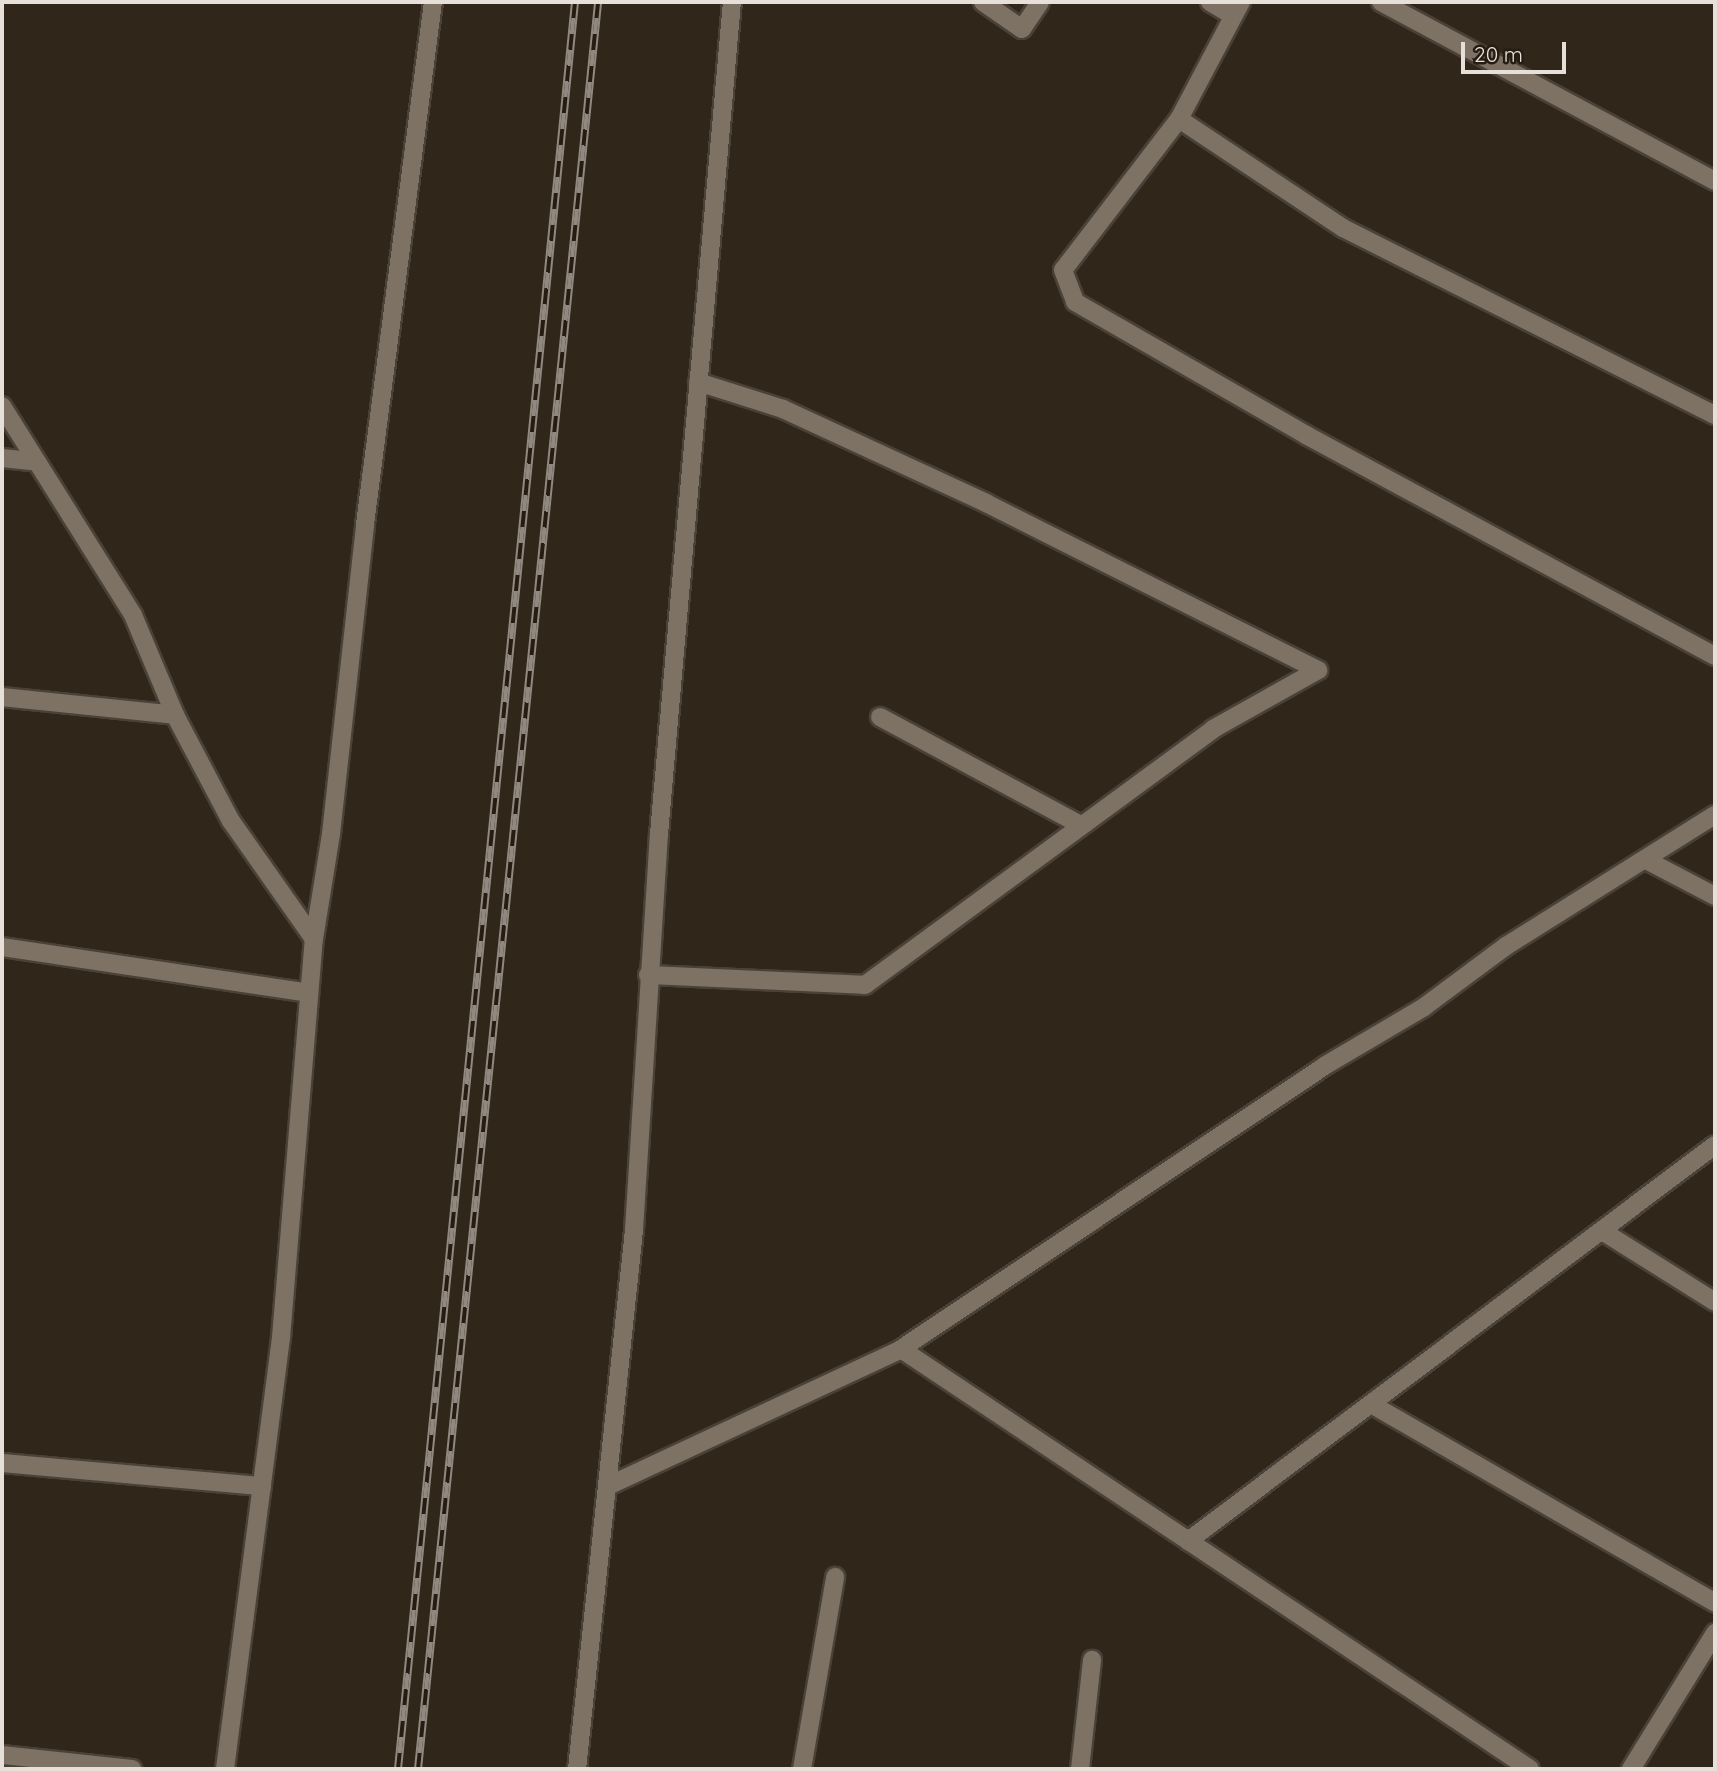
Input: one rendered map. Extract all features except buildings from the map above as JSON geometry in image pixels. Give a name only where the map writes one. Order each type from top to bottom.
[{"type":"street","points":[[225,1769],[281,1338],[314,939],[331,834],[365,524],[433,2]]},
{"type":"street","points":[[577,1769],[610,1485],[634,1230],[649,975],[732,2]]},
{"type":"street","points":[[983,2],[1022,29],[1040,2]]},
{"type":"street","points":[[1210,2],[1237,9],[1178,119],[1063,270],[1075,302],[1306,435],[1715,656]]},
{"type":"street","points":[[1381,2],[1715,181]]},
{"type":"street","points":[[1178,119],[1343,228],[1715,415]]},
{"type":"street","points":[[649,975],[865,985],[1079,824],[1213,729],[1318,670],[973,497],[783,409],[698,382]]},
{"type":"street","points":[[2,406],[33,461],[133,615],[175,715],[231,821],[314,939]]},
{"type":"street","points":[[2,458],[33,461]]},
{"type":"street","points":[[2,696],[175,715]]},
{"type":"street","points":[[880,717],[1079,824]]},
{"type":"street","points":[[610,1485],[901,1349],[1112,1206],[1715,815]]},
{"type":"street","points":[[1646,860],[1715,896]]},
{"type":"street","points":[[2,947],[308,993]]},
{"type":"street","points":[[1188,1541],[1715,1145]]},
{"type":"street","points":[[1602,1231],[1715,1302]]},
{"type":"street","points":[[901,1349],[1531,1769]]},
{"type":"street","points":[[1371,1404],[1715,1603]]},
{"type":"street","points":[[2,1463],[262,1486]]},
{"type":"street","points":[[802,1769],[835,1577]]},
{"type":"street","points":[[1630,1769],[1715,1633]]},
{"type":"street","points":[[1080,1769],[1092,1660]]},
{"type":"street","points":[[2,1755],[132,1769]]},
{"type":"railway","points":[[398,1769],[575,2]]},
{"type":"railway","points":[[418,1769],[598,2]]}]
